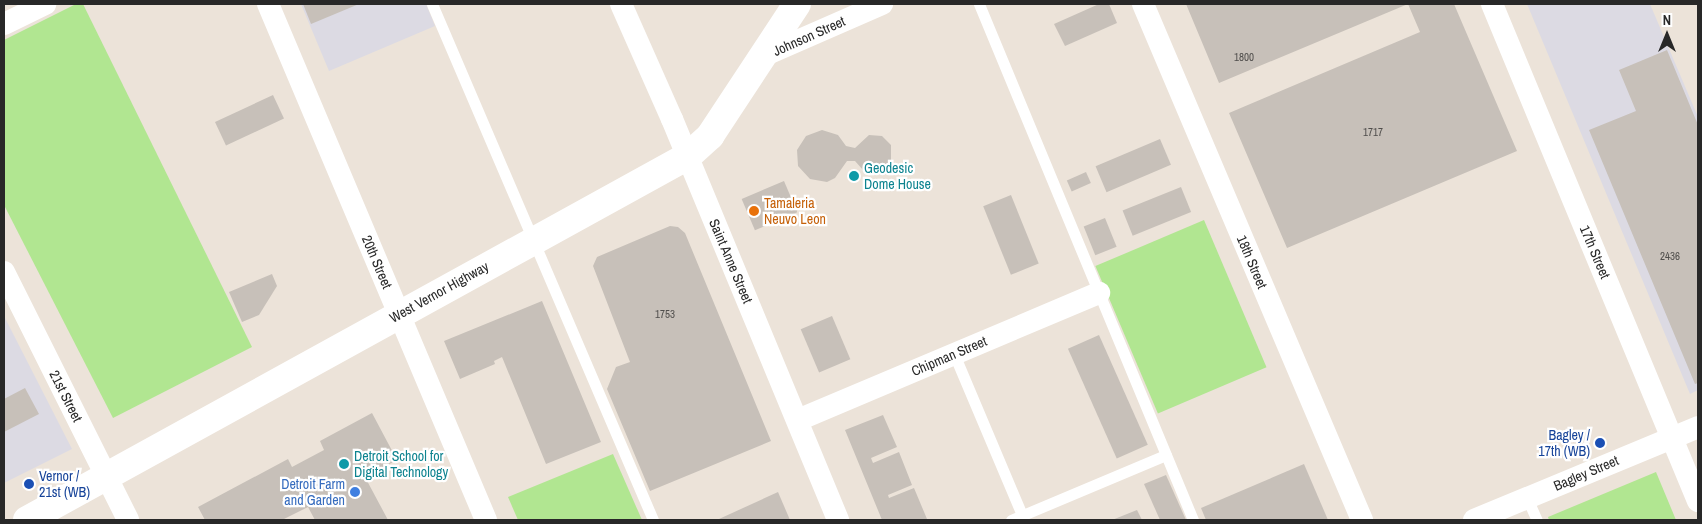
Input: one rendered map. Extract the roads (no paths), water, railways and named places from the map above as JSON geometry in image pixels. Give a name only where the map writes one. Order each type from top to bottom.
[{"type":"street","points":[[4,24],[45,4]]},
{"type":"street","name":"20th Street","points":[[268,4],[486,520]]},
{"type":"street","name":"Saint Anne Street","points":[[621,4],[688,156],[838,520]]},
{"type":"street","name":"West Vernor Highway","points":[[27,520],[688,156],[710,136],[796,4]]},
{"type":"street","name":"Johnson Street","points":[[763,56],[882,4]]},
{"type":"street","name":"18th Street","points":[[1143,4],[1362,520]]},
{"type":"street","name":"17th Street","points":[[1492,4],[1698,500]]},
{"type":"street","name":"21st Street","points":[[4,272],[128,520]]},
{"type":"street","name":"Chipman Street","points":[[798,420],[1099,293]]},
{"type":"street","name":"Bagley Street","points":[[1474,520],[1698,427]]},
{"type":"lane","points":[[432,4],[652,520]]},
{"type":"lane","points":[[979,4],[1193,520]]},
{"type":"lane","points":[[954,354],[1022,516]]},
{"type":"lane","points":[[1011,520],[1166,455]]},
{"type":"lane","points":[[1528,498],[1537,520]]},
{"type":"place","name":"Geodesic Dome House","points":[[854,176]]},
{"type":"place","name":"Tamaleria Neuvo Leon","points":[[754,211]]},
{"type":"place","name":"Bagley / 17th (WB)","points":[[1600,443]]},
{"type":"place","name":"Detroit School for Digital Technology","points":[[344,464]]},
{"type":"place","name":"Vernor / 21st (WB)","points":[[29,484]]},
{"type":"place","name":"Detroit Farm and Garden","points":[[355,492]]}]
